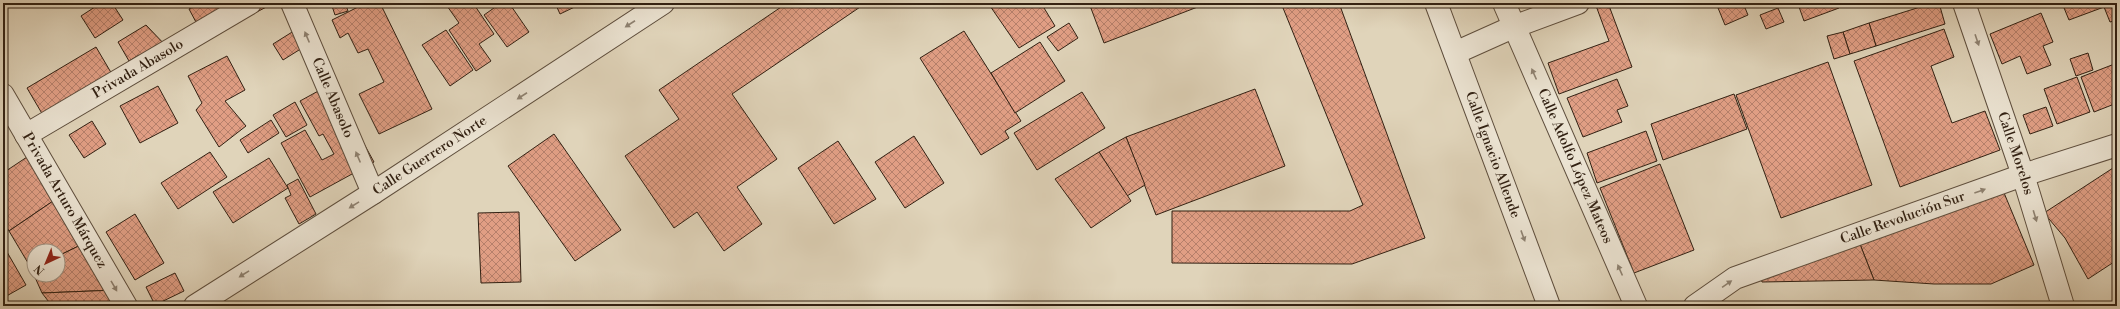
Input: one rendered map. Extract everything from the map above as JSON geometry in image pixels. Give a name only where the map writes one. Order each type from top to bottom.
[{"type":"street","name":"Privada Abasolo","points":[[26,135],[250,3]]},
{"type":"street","name":"Calle Abasolo","points":[[292,3],[373,193]]},
{"type":"street","name":"Calle Guerrero Norte","points":[[195,306],[373,193],[663,3]]},
{"type":"street","name":"Calle Ignacio Allende","points":[[1436,3],[1549,306]]},
{"type":"street","name":"Calle Adolfo López Mateos","points":[[1504,3],[1513,27],[1636,306]]},
{"type":"street","points":[[1455,53],[1513,27],[1578,3]]},
{"type":"street","name":"Calle Morelos","points":[[1964,3],[2023,175],[2062,306]]},
{"type":"street","name":"Privada Arturo Márquez","points":[[3,95],[126,306]]},
{"type":"street","name":"Calle Revolución Sur","points":[[1695,306],[1734,278],[2023,175],[2117,145]]},
{"type":"building","points":[[101,3],[112,3],[123,20],[95,38],[81,16]]},
{"type":"building","points":[[200,3],[274,3],[205,39],[189,9]]},
{"type":"building","points":[[331,3],[345,3],[348,11],[335,15]]},
{"type":"building","points":[[366,3],[380,3],[432,109],[379,134],[359,94],[384,82],[368,49],[358,53],[348,33],[340,38],[332,20]]},
{"type":"building","points":[[445,3],[473,3],[494,34],[479,44],[491,61],[476,71],[449,30],[459,23]]},
{"type":"building","points":[[501,3],[509,3],[529,32],[507,47],[484,15]]},
{"type":"building","points":[[555,3],[583,3],[560,14]]},
{"type":"building","points":[[787,3],[866,3],[732,94],[777,159],[737,187],[762,224],[724,251],[697,212],[674,228],[625,156],[679,119],[659,90]]},
{"type":"building","points":[[988,3],[1041,3],[1055,26],[1019,48]]},
{"type":"building","points":[[1089,3],[1208,3],[1104,43]]},
{"type":"building","points":[[1281,3],[1339,3],[1425,238],[1352,264],[1172,263],[1172,211],[1350,211],[1363,205]]},
{"type":"building","points":[[1595,3],[1608,3],[1632,67],[1559,94],[1548,63],[1609,41]]},
{"type":"building","points":[[1716,3],[1743,3],[1748,15],[1725,25]]},
{"type":"building","points":[[1837,3],[1839,8],[1804,21],[1798,4]]},
{"type":"building","points":[[1933,3],[1939,3],[1945,24],[1876,46],[1869,23]]},
{"type":"building","points":[[2062,3],[2117,3],[2117,20],[2110,22],[2104,7],[2069,20]]},
{"type":"building","points":[[1778,8],[1784,22],[1766,29],[1760,15]]},
{"type":"building","points":[[2041,13],[2053,42],[2043,46],[2051,65],[2027,74],[2020,56],[2002,64],[1990,34]]},
{"type":"building","points":[[1069,23],[1078,38],[1058,51],[1047,37]]},
{"type":"building","points":[[1869,23],[1876,46],[1850,54],[1843,32]]},
{"type":"building","points":[[305,24],[315,40],[283,60],[273,44]]},
{"type":"building","points":[[146,25],[169,49],[147,64],[139,55],[129,61],[118,42]]},
{"type":"building","points":[[1944,29],[1954,57],[1931,66],[1952,123],[1985,111],[2000,150],[1900,187],[1854,61]]},
{"type":"building","points":[[446,30],[473,70],[450,86],[422,45]]},
{"type":"building","points":[[964,31],[1021,121],[1005,131],[1009,138],[981,155],[920,58]]},
{"type":"building","points":[[1843,32],[1850,54],[1834,59],[1827,36]]},
{"type":"building","points":[[1040,42],[1065,81],[1015,113],[991,73]]},
{"type":"building","points":[[96,47],[116,81],[47,122],[27,88]]},
{"type":"building","points":[[2088,53],[2093,70],[2076,76],[2070,59]]},
{"type":"building","points":[[227,56],[245,90],[225,101],[246,126],[219,147],[196,110],[202,103],[188,76]]},
{"type":"building","points":[[1828,62],[1872,185],[1781,218],[1736,95]]},
{"type":"building","points":[[2117,63],[2117,103],[2094,112],[2081,77]]},
{"type":"building","points":[[2077,77],[2090,112],[2057,124],[2044,89]]},
{"type":"building","points":[[1617,79],[1628,106],[1617,110],[1622,122],[1583,137],[1567,98]]},
{"type":"building","points":[[331,84],[374,162],[310,197],[281,143],[305,130],[322,160],[334,154],[323,134],[319,136],[300,101]]},
{"type":"building","points":[[158,86],[178,123],[140,143],[120,106]]},
{"type":"building","points":[[1255,89],[1285,166],[1156,215],[1126,137]]},
{"type":"building","points":[[1082,92],[1105,128],[1037,170],[1014,133]]},
{"type":"building","points":[[1734,94],[1747,129],[1663,160],[1651,124]]},
{"type":"building","points":[[295,102],[307,125],[286,137],[273,115]]},
{"type":"building","points":[[2046,107],[2053,126],[2030,134],[2023,115]]},
{"type":"building","points":[[271,120],[279,133],[248,153],[240,140]]},
{"type":"building","points":[[92,121],[106,144],[84,158],[69,135]]},
{"type":"building","points":[[1646,131],[1657,161],[1597,183],[1587,153]]},
{"type":"building","points":[[554,134],[621,230],[575,261],[508,166]]},
{"type":"building","points":[[914,136],[944,183],[905,208],[875,162]]},
{"type":"building","points":[[1126,137],[1145,185],[1127,196],[1099,152]]},
{"type":"building","points":[[838,141],[876,199],[834,224],[798,168]]},
{"type":"building","points":[[210,152],[227,177],[178,209],[161,183]]},
{"type":"building","points":[[1099,152],[1131,201],[1091,228],[1055,179]]},
{"type":"building","points":[[30,155],[56,199],[9,231],[3,221],[3,173]]},
{"type":"building","points":[[269,158],[288,188],[233,223],[213,192]]},
{"type":"building","points":[[1660,164],[1694,250],[1634,273],[1600,188]]},
{"type":"building","points":[[2113,168],[2117,175],[2117,260],[2088,279],[2065,238],[2044,213]]},
{"type":"building","points":[[298,179],[316,214],[299,224],[285,198],[291,195],[287,185]]},
{"type":"building","points":[[2002,188],[2034,265],[1991,284],[1934,284],[1874,280],[1858,239]]},
{"type":"building","points":[[56,199],[89,241],[66,252],[66,243],[26,243],[26,260],[9,231]]},
{"type":"building","points":[[519,212],[521,282],[481,283],[478,213]]},
{"type":"building","points":[[135,214],[164,263],[135,280],[106,232]]},
{"type":"building","points":[[1858,239],[1874,280],[1762,282],[1758,271]]},
{"type":"building","points":[[89,241],[116,290],[42,293],[38,283],[66,283],[66,252]]},
{"type":"building","points":[[3,245],[26,285],[3,298]]},
{"type":"building","points":[[175,273],[184,291],[155,305],[146,287]]},
{"type":"building","points":[[116,290],[110,306],[52,306],[42,293]]}]
